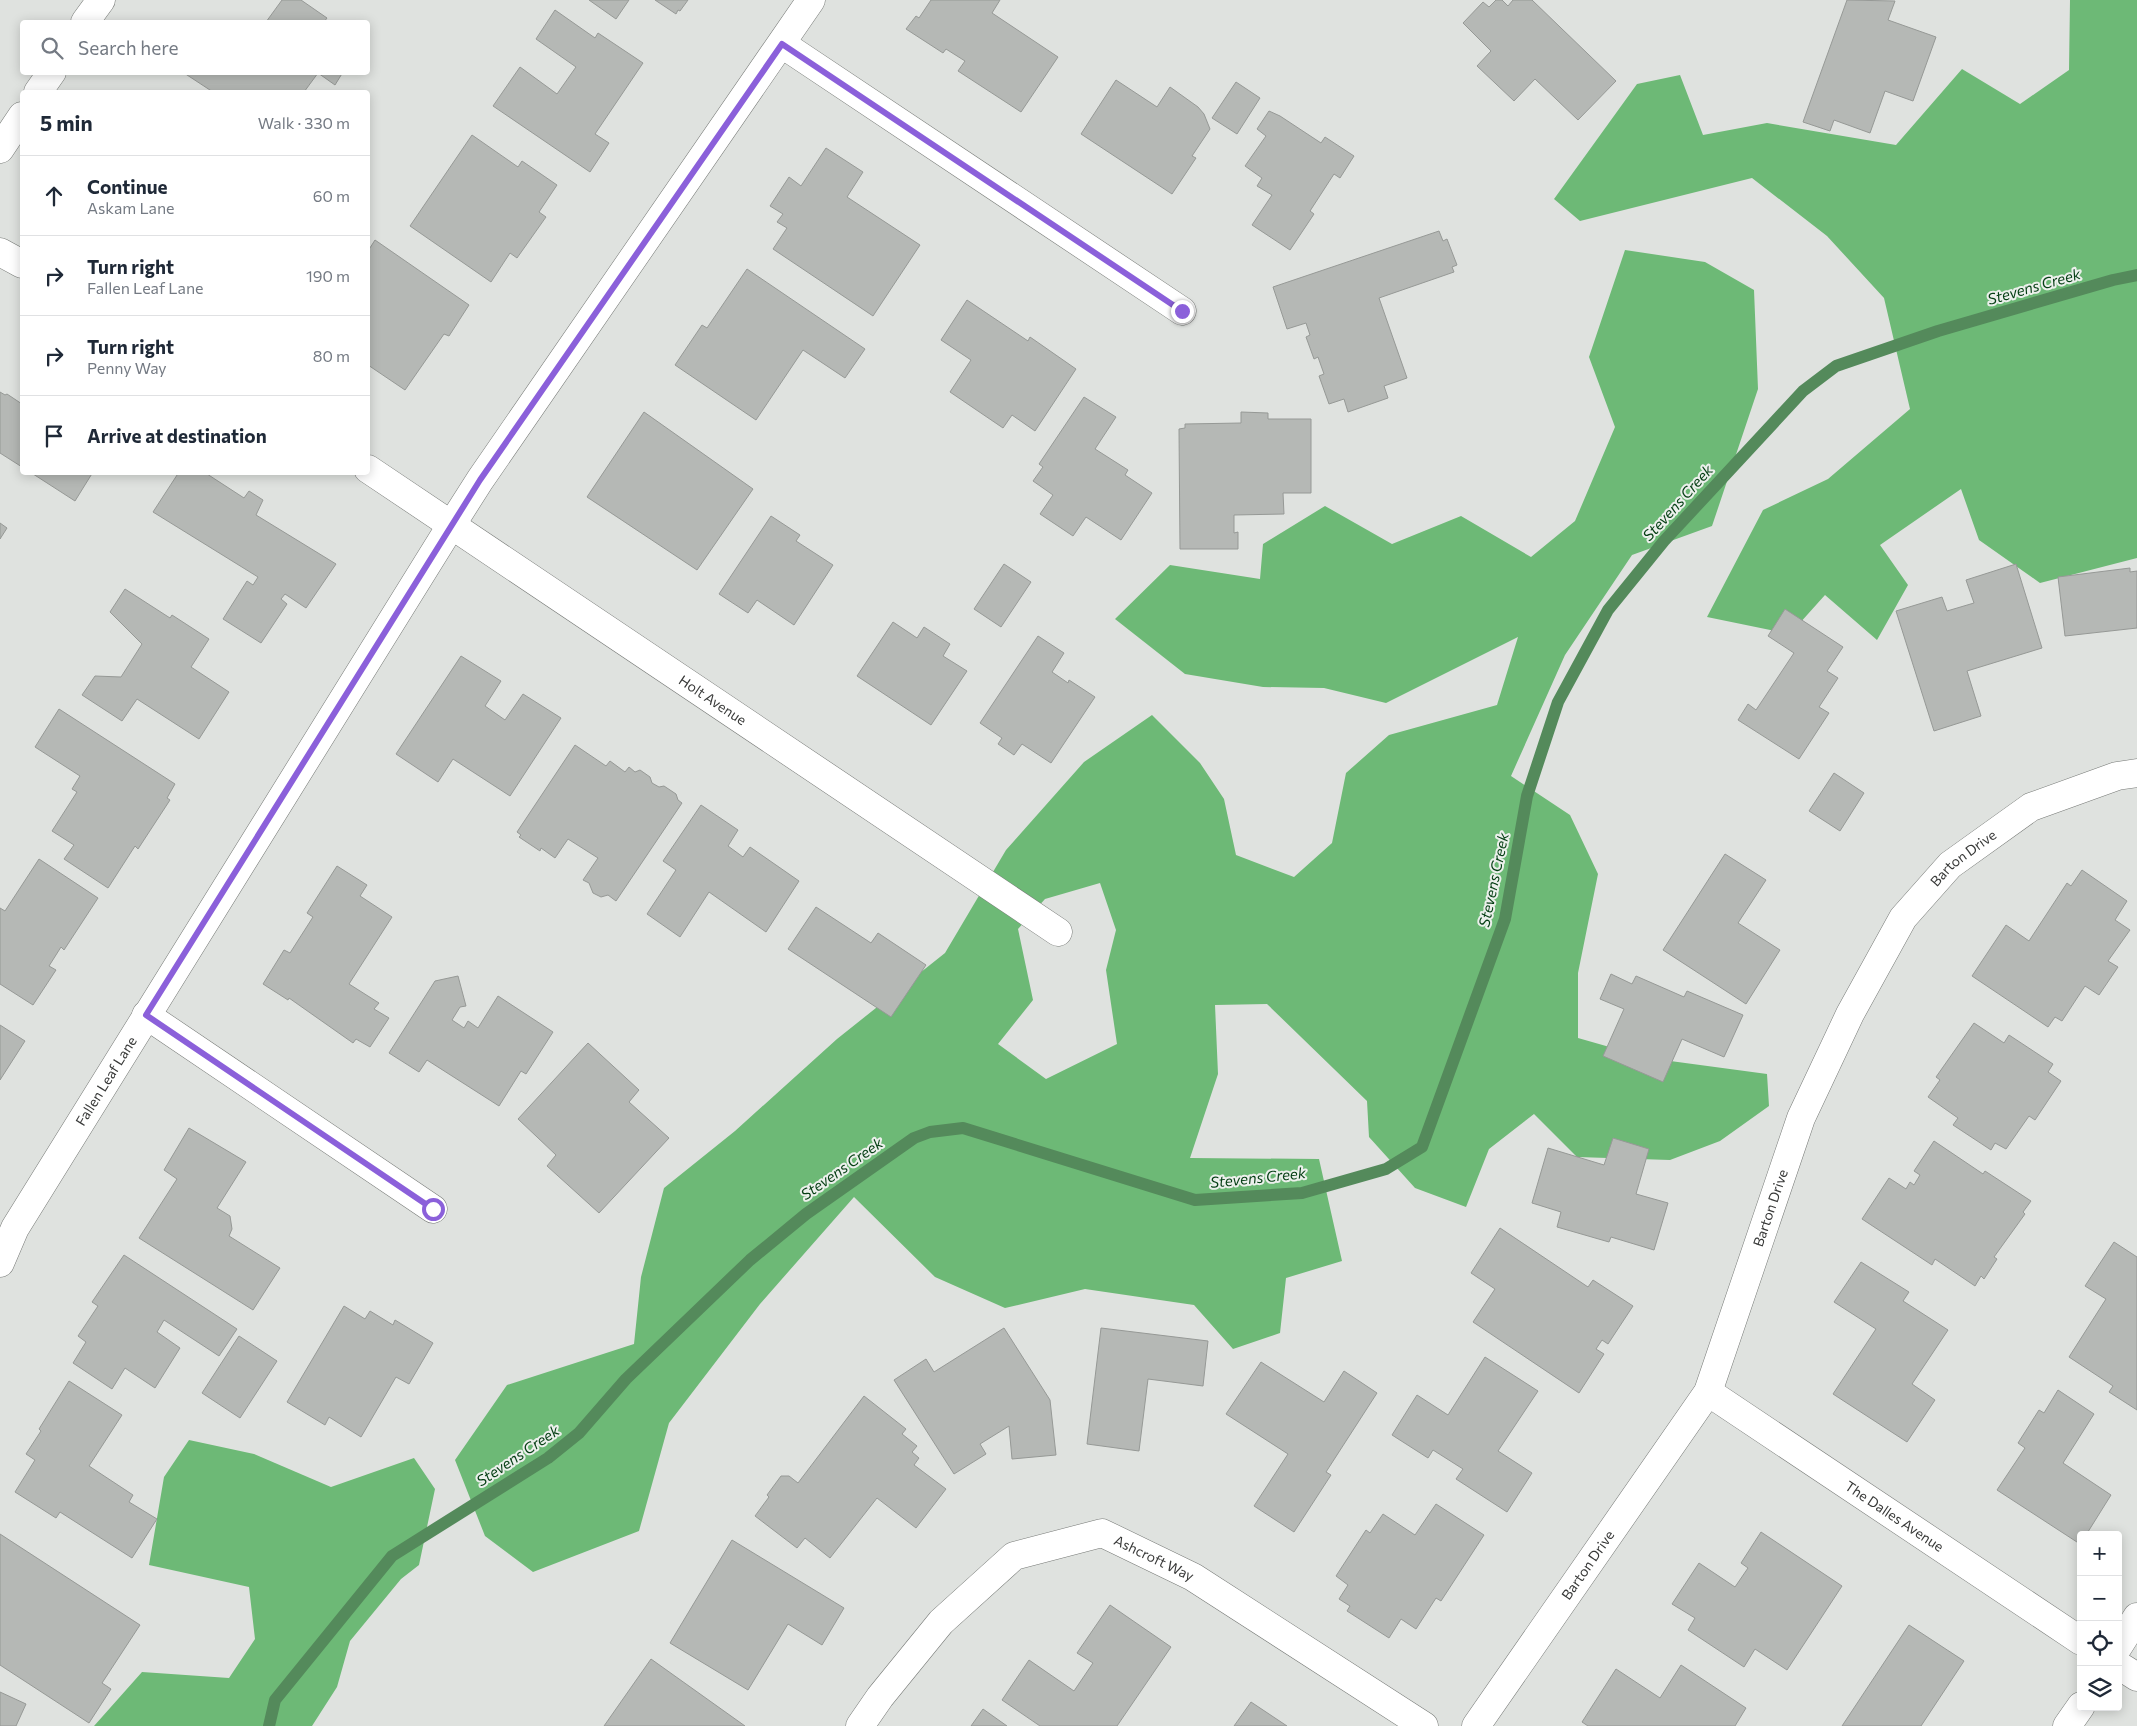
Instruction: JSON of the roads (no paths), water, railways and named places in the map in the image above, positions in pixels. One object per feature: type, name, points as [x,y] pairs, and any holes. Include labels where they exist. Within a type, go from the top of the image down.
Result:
[{"type":"street","points":[[87,20],[101,0]]},
{"type":"street","name":"Fallen Leaf Lane","points":[[0,1263],[15,1228],[452,524],[812,0]]},
{"type":"street","points":[[782,44],[1182,311]]},
{"type":"street","points":[[39,90],[50,75]]},
{"type":"street","points":[[0,149],[20,119]]},
{"type":"street","points":[[0,252],[20,263]]},
{"type":"street","name":"Holt Avenue","points":[[370,470],[1058,932]]},
{"type":"street","name":"Barton Drive","points":[[1476,1726],[1708,1392],[1801,1118],[1850,1014],[1903,918],[1950,865],[2030,807],[2117,776],[2137,773]]},
{"type":"street","points":[[146,1015],[433,1209]]},
{"type":"street","name":"The Dalles Avenue","points":[[1708,1392],[2077,1638]]},
{"type":"street","name":"Ashcroft Way","points":[[860,1726],[880,1697],[941,1622],[1014,1556],[1102,1533],[1193,1577],[1424,1726]]},
{"type":"street","points":[[2122,1641],[2137,1618]]},
{"type":"street","points":[[2120,1666],[2137,1677]]},
{"type":"street","points":[[2067,1726],[2078,1711]]},
{"type":"waterway","name":"Stevens Creek","points":[[269,1726],[275,1700],[392,1556],[548,1458],[579,1433],[626,1379],[750,1260],[806,1214],[914,1138],[930,1132],[963,1128],[1195,1200],[1302,1193],[1386,1169],[1422,1147],[1505,919],[1527,796],[1558,702],[1608,610],[1664,541],[1803,391],[1836,366],[1938,331],[2113,280],[2137,275]]}]
